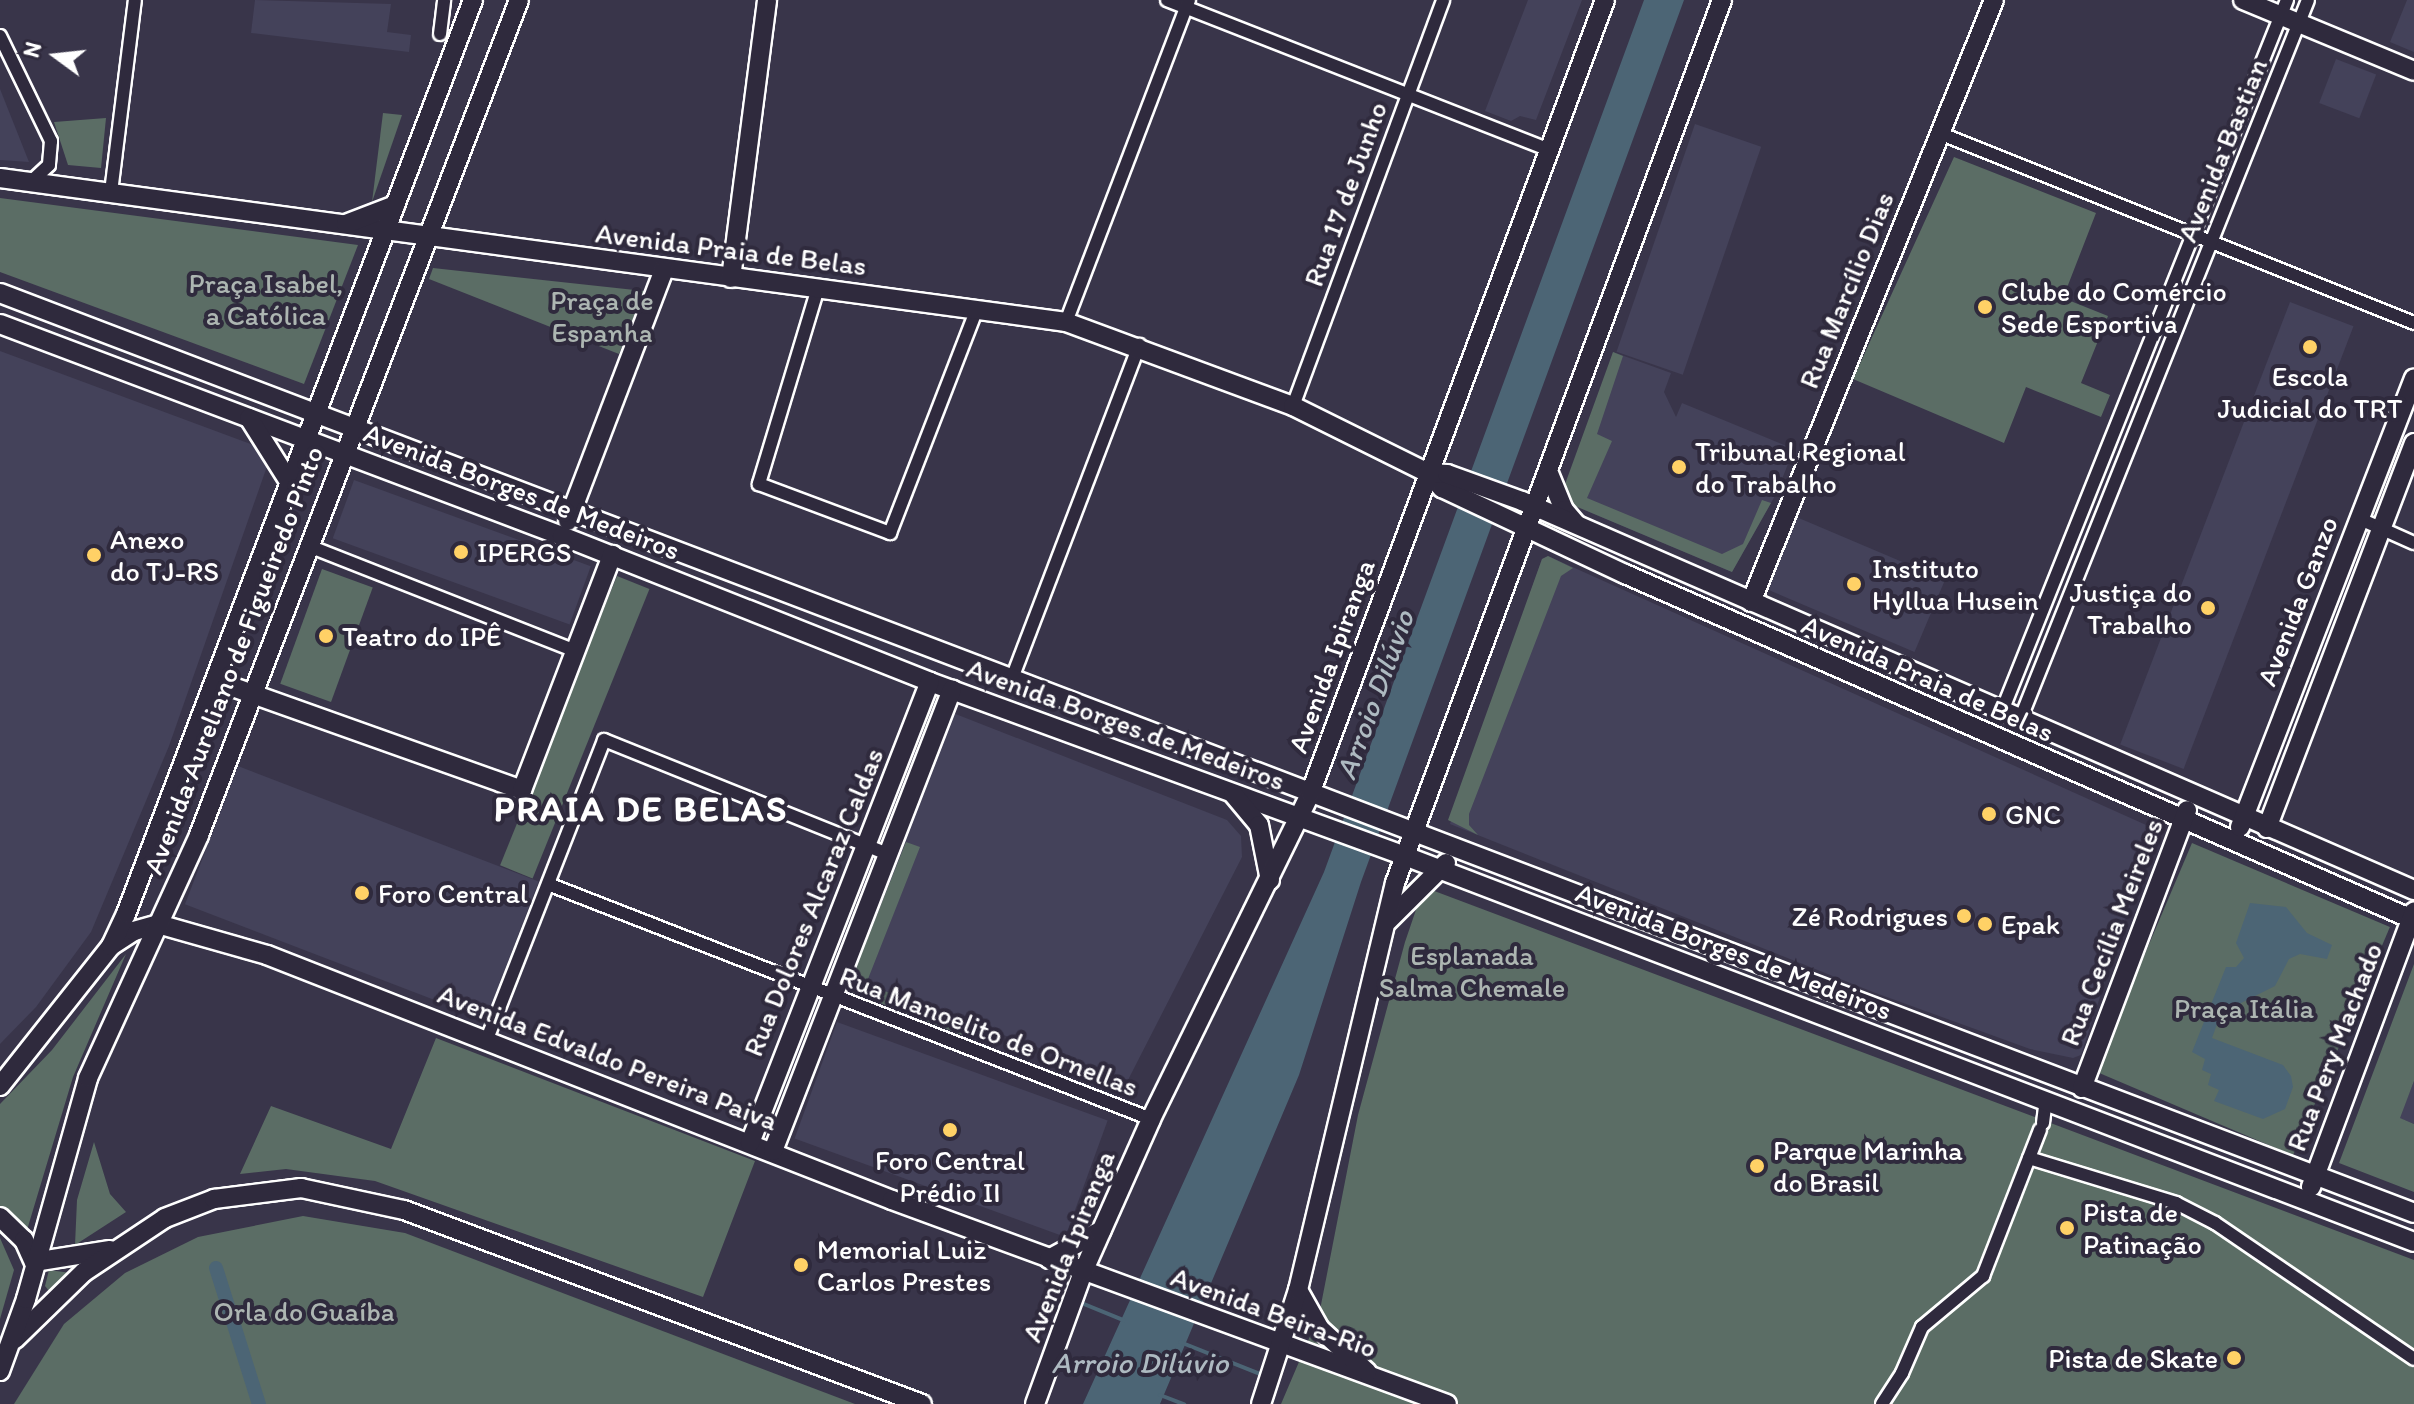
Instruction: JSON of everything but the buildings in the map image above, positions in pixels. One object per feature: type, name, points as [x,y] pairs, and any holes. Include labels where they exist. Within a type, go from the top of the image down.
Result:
[{"type":"main road","name":"Avenida Aureliano de Figueiredo Pinto","points":[[0,1086],[111,946],[163,828],[313,412],[473,0]]},
{"type":"main road","name":"Avenida Aureliano de Figueiredo Pinto","points":[[6,1346],[88,1078],[158,924],[254,695],[353,428],[519,0]]},
{"type":"main road","points":[[731,278],[767,0]]},
{"type":"main road","name":"Avenida Ipiranga","points":[[1035,1404],[1083,1272],[1151,1119],[1310,794],[1605,0]]},
{"type":"main road","points":[[1261,1404],[1298,1290],[1386,923],[1405,856],[1526,503],[1548,471],[1722,0]]},
{"type":"main road","name":"Rua Marcílio Dias","points":[[1751,602],[1994,0]]},
{"type":"main road","points":[[2243,0],[2284,8],[2299,23],[2414,71]]},
{"type":"main road","name":"Avenida Praia de Belas","points":[[0,178],[33,180],[664,270],[1066,322],[1139,345],[1293,406],[1445,481],[1519,522],[2233,844],[2413,917]]},
{"type":"main road","points":[[342,225],[395,205]]},
{"type":"main road","points":[[562,536],[664,270]]},
{"type":"main road","name":"Avenida Borges de Medeiros","points":[[0,293],[980,670],[2414,1213]]},
{"type":"main road","name":"Avenida Borges de Medeiros","points":[[0,324],[612,555],[930,682],[1384,848],[2414,1242]]},
{"type":"main road","name":"Avenida Ganzo","points":[[2233,844],[2414,379]]},
{"type":"main road","points":[[249,418],[288,480]]},
{"type":"main road","name":"Avenida Ganzo","points":[[2267,828],[2414,443]]},
{"type":"main road","points":[[1548,471],[1564,510],[1576,525]]},
{"type":"main road","name":"Avenida Praia de Belas","points":[[1445,481],[1526,503],[2243,819],[2414,890]]},
{"type":"main road","points":[[216,681],[522,790],[612,555]]},
{"type":"main road","points":[[2304,661],[2327,670]]},
{"type":"main road","points":[[952,690],[980,670]]},
{"type":"main road","name":"Rua Dolores Alcaraz Caldas","points":[[750,1143],[789,1035],[930,682]]},
{"type":"main road","name":"Rua Dolores Alcaraz Caldas","points":[[773,1151],[811,1044],[952,690]]},
{"type":"main road","points":[[1231,791],[1259,825],[1270,880]]},
{"type":"main road","name":"Rua Cecília Meireles","points":[[2082,1088],[2192,796]]},
{"type":"main road","points":[[1386,923],[1437,868],[1463,851]]},
{"type":"main road","name":"Rua Pery Machado","points":[[2306,1200],[2413,917]]},
{"type":"main road","points":[[111,946],[134,931],[158,924]]},
{"type":"main road","name":"Avenida Edvaldo Pereira Paiva","points":[[158,924],[267,955],[1083,1272]]},
{"type":"main road","points":[[789,1035],[811,1044]]},
{"type":"main road","points":[[0,1371],[6,1346],[112,1249],[165,1218],[214,1199],[301,1188],[353,1195],[922,1404]]},
{"type":"main road","points":[[0,1217],[24,1240],[34,1262],[112,1249]]},
{"type":"main road","points":[[1049,1259],[1102,1230]]},
{"type":"main road","name":"Avenida Beira-Rio","points":[[1083,1272],[1447,1404]]},
{"type":"main road","points":[[1298,1290],[1320,1329],[1375,1379]]},
{"type":"street","points":[[111,192],[135,0]]},
{"type":"street","points":[[440,34],[444,0]]},
{"type":"street","points":[[1167,0],[1188,4],[1407,96],[1549,150]]},
{"type":"street","name":"Rua 17 de Junho","points":[[1293,406],[1443,0]]},
{"type":"street","name":"Avenida Bastian","points":[[2020,720],[2308,0]]},
{"type":"street","points":[[1066,322],[1188,4]]},
{"type":"street","name":"Avenida Bastian","points":[[2002,711],[2284,8]]},
{"type":"street","points":[[0,36],[51,141],[49,165],[33,180]]},
{"type":"street","points":[[1939,133],[2414,323]]},
{"type":"street","points":[[818,288],[759,484],[890,533],[977,309]]},
{"type":"street","points":[[1011,681],[1139,345]]},
{"type":"street","points":[[2130,391],[2149,397]]},
{"type":"street","points":[[2360,519],[2414,543]]},
{"type":"street","points":[[309,546],[576,651]]},
{"type":"street","points":[[2061,565],[2079,573]]},
{"type":"street","points":[[487,1039],[604,740],[888,854]]},
{"type":"street","name":"Rua Manoelito de Ornellas","points":[[548,884],[1151,1119]]},
{"type":"street","points":[[1882,1404],[1902,1373],[1922,1327],[1983,1276],[2042,1127],[2046,1100]]},
{"type":"street","points":[[2029,1158],[2176,1203],[2215,1223],[2414,1359]]},
{"type":"shaded area","points":[[255,0],[391,4],[387,32],[411,35],[409,52],[251,33]]},
{"type":"shaded area","points":[[1528,0],[1582,0],[1536,120],[1520,116],[1511,121],[1485,111]]},
{"type":"shaded area","points":[[2407,0],[2414,0],[2414,52],[2390,42]]},
{"type":"shaded area","points":[[2336,59],[2376,74],[2359,118],[2319,103]]},
{"type":"shaded area","points":[[0,89],[29,162],[0,160]]},
{"type":"shaded area","points":[[1695,124],[1761,147],[1683,375],[1617,352]]},
{"type":"shaded area","name":"Justiça do Trabalho","points":[[2290,302],[2353,326],[2184,769],[2120,745]]},
{"type":"shaded area","points":[[0,351],[272,452],[169,746],[91,932],[36,1007],[0,1044]]},
{"type":"shaded area","name":"Tribunal Regional do Trabalho","points":[[1613,352],[1671,373],[1664,392],[1676,417],[1682,403],[1794,449],[1776,494],[1732,572],[1568,503]]},
{"type":"shaded area","name":"IPERGS","points":[[354,480],[591,566],[570,624],[333,538]]},
{"type":"shaded area","points":[[1794,516],[1945,580],[1914,652],[1764,588]]},
{"type":"shaded area","points":[[1548,556],[2155,829],[2081,1055],[2073,1058],[2030,1049],[1873,992],[1450,824],[1542,559]]},
{"type":"shaded area","points":[[953,713],[1227,820],[1241,836],[1242,857],[1128,1080],[967,1022],[962,1035],[847,990]]},
{"type":"shaded area","name":"Foro Central","points":[[238,766],[539,881],[486,1020],[185,904]]},
{"type":"shaded area","name":"Foro Central Prédio II","points":[[837,1022],[1108,1121],[1065,1237],[795,1139]]},
{"type":"shaded area","points":[[2414,1081],[2414,1124],[2399,1118]]},
{"type":"green space","points":[[383,113],[402,115],[372,202]]},
{"type":"green space","points":[[106,118],[101,168],[68,165],[54,122]]},
{"type":"green space","name":"Clube do Comércio Sede Esportiva","points":[[1954,157],[2096,213],[2063,298],[2108,316],[2081,383],[2110,395],[2101,417],[2026,387],[2004,443],[1853,379]]},
{"type":"green space","name":"Praça Isabel, a Católica","points":[[0,198],[358,245],[304,384],[0,272]]},
{"type":"green space","name":"Praça de Espanha","points":[[433,268],[644,291],[619,354],[429,279]]},
{"type":"green space","points":[[1613,352],[1623,356],[1597,434],[1612,441],[1587,498],[1722,554],[1743,544],[1762,500],[1771,503],[1732,572],[1568,503],[1564,487]]},
{"type":"green space","points":[[1548,556],[1573,568],[1561,576],[1469,814],[1469,825],[1478,835],[1448,820],[1542,559]]},
{"type":"green space","name":"Teatro do IPÊ","points":[[322,569],[373,587],[331,702],[280,684]]},
{"type":"green space","points":[[617,576],[649,589],[533,878],[500,865]]},
{"type":"green space","points":[[906,842],[920,847],[866,984],[967,1022],[962,1035],[847,990]]},
{"type":"green space","name":"Praça Itália","points":[[2192,843],[2390,927],[2293,1155],[2095,1071]]},
{"type":"green space","name":"Parque Marinha do Brasil","points":[[1429,889],[2414,1260],[2414,1404],[1281,1404],[1319,1315],[1358,1115],[1405,942],[1420,898]]},
{"type":"green space","points":[[126,954],[73,1077],[27,1230],[0,1206],[0,1104],[52,1050]]},
{"type":"green space","points":[[2414,964],[2414,1081],[2400,1118],[2414,1124],[2414,1192],[2339,1163]]},
{"type":"green space","points":[[436,1038],[755,1161],[703,1297],[375,1181],[286,1169],[240,1174],[271,1106],[391,1149]]},
{"type":"green space","points":[[94,1142],[110,1194],[126,1212],[75,1245],[77,1200]]},
{"type":"green space","name":"Orla do Guaíba","points":[[303,1216],[405,1233],[855,1404],[14,1404],[64,1324],[125,1273],[198,1237]]},
{"type":"green space","points":[[0,1238],[14,1270],[0,1319]]},
{"type":"green space","points":[[49,1270],[71,1273],[49,1291],[45,1286]]},
{"type":"water","name":"Arroio Dilúvio","points":[[1644,0],[1684,0],[1361,882],[1299,1075],[1160,1404],[1083,1404],[1324,872]]},
{"type":"water","points":[[2250,903],[2286,907],[2307,933],[2332,945],[2327,959],[2300,954],[2289,959],[2275,986],[2221,1013],[2212,1038],[2283,1065],[2291,1076],[2293,1087],[2285,1109],[2263,1119],[2214,1101],[2219,1090],[2208,1085],[2211,1074],[2202,1070],[2205,1059],[2192,1052],[2226,967],[2236,967],[2244,958],[2236,943]]},
{"type":"waterway","points":[[216,1268],[259,1404]]},
{"type":"waterway","points":[[1079,1302],[1123,1320]]},
{"type":"waterway","points":[[1180,1342],[1265,1376]]},
{"type":"waterway","points":[[1060,1355],[1100,1371]]},
{"type":"waterway","points":[[1160,1395],[1184,1404]]},
{"type":"place","name":"Clube do Comércio Sede Esportiva","points":[[1985,307]]},
{"type":"place","name":"Escola Judicial do TRT","points":[[2310,347]]},
{"type":"place","name":"Tribunal Regional do Trabalho","points":[[1679,467]]},
{"type":"place","name":"IPERGS","points":[[461,552]]},
{"type":"place","name":"Anexo do TJ-RS","points":[[94,555]]},
{"type":"place","name":"Instituto Hyllua Husein","points":[[1854,584]]},
{"type":"place","name":"Justiça do Trabalho","points":[[2208,608]]},
{"type":"place","name":"Teatro do IPÊ","points":[[326,636]]},
{"type":"place","name":"GNC","points":[[1989,814]]},
{"type":"place","name":"Foro Central","points":[[362,893]]},
{"type":"place","name":"Zé Rodrigues","points":[[1964,916]]},
{"type":"place","name":"Epak","points":[[1985,924]]},
{"type":"place","name":"Foro Central Prédio II","points":[[950,1130]]},
{"type":"place","name":"Parque Marinha do Brasil","points":[[1757,1166]]},
{"type":"place","name":"Pista de Patinação","points":[[2067,1228]]},
{"type":"place","name":"Memorial Luiz Carlos Prestes","points":[[801,1265]]},
{"type":"place","name":"Pista de Skate","points":[[2234,1358]]},
{"type":"district","name":"PRAIA DE BELAS","points":[[641,809]]},
{"type":"park label","name":"Esplanada Salma Chemale","points":[[1472,971]]}]
